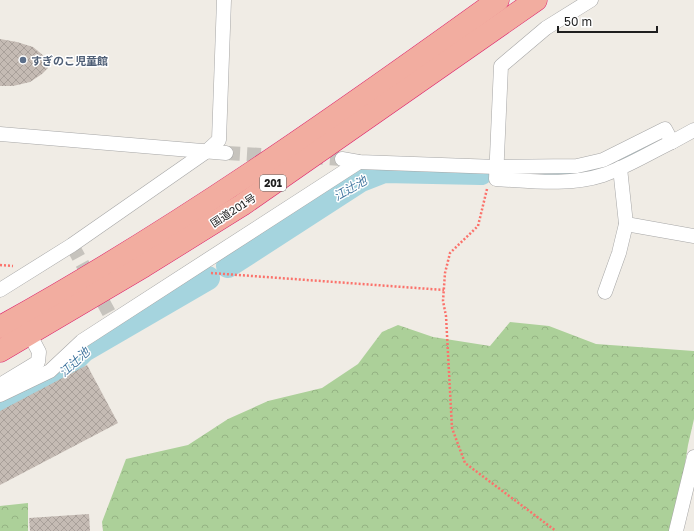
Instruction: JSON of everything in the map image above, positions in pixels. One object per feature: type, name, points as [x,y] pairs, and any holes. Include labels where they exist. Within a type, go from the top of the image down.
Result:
[{"type":"highway","name":"国道201号","points":[[0,327],[135,250],[232,187],[498,0]]},
{"type":"highway","name":"国道201号","points":[[0,351],[30,335],[242,205],[536,0]]},
{"type":"street","points":[[0,290],[72,245],[207,151],[220,140],[224,0]]},
{"type":"street","points":[[496,173],[501,66],[546,28],[591,0]]},
{"type":"street","points":[[496,173],[577,166],[603,160],[665,129],[672,142]]},
{"type":"street","points":[[342,159],[359,162],[496,173],[553,182],[577,181],[602,175],[620,168],[694,130]]},
{"type":"street","points":[[0,134],[226,153]]},
{"type":"street","points":[[0,395],[50,371],[82,341],[188,271],[359,162]]},
{"type":"street","points":[[605,292],[619,253],[626,224],[620,168]]},
{"type":"street","points":[[626,224],[694,236]]},
{"type":"street","points":[[0,385],[38,362],[39,352],[30,335]]},
{"type":"street","points":[[676,531],[694,457]]},
{"type":"path","points":[[496,173],[489,183],[478,226],[450,253],[445,273],[444,290],[452,428],[465,463],[556,531]]},
{"type":"path","points":[[188,271],[444,290]]},
{"type":"green space","points":[[510,322],[549,326],[596,344],[694,351],[694,419],[688,445],[674,531],[103,531],[102,522],[126,459],[188,445],[228,419],[268,401],[322,388],[358,364],[382,332],[398,325],[433,337],[490,346]]},
{"type":"green space","points":[[28,503],[28,531],[0,531],[0,506]]},
{"type":"building","name":"すぎのこ児童館","points":[[0,39],[33,47],[44,56],[48,68],[30,82],[13,86],[0,86]]},
{"type":"building","points":[[87,365],[118,423],[0,485],[0,411]]},
{"type":"building","points":[[89,514],[90,531],[30,531],[29,518]]},
{"type":"waterway","name":"江辻池","points":[[519,173],[579,174],[604,167],[646,146]]},
{"type":"waterway","name":"江辻池","points":[[228,266],[361,180],[384,171],[481,173]]},
{"type":"waterway","name":"江辻池","points":[[0,407],[55,379],[84,350],[208,278]]},
{"type":"tunnel","points":[[226,153],[278,156]]},
{"type":"tunnel","points":[[309,157],[342,159]]},
{"type":"tunnel","points":[[72,245],[114,322]]},
{"type":"place","name":"すぎのこ児童館","points":[[23,60]]}]
